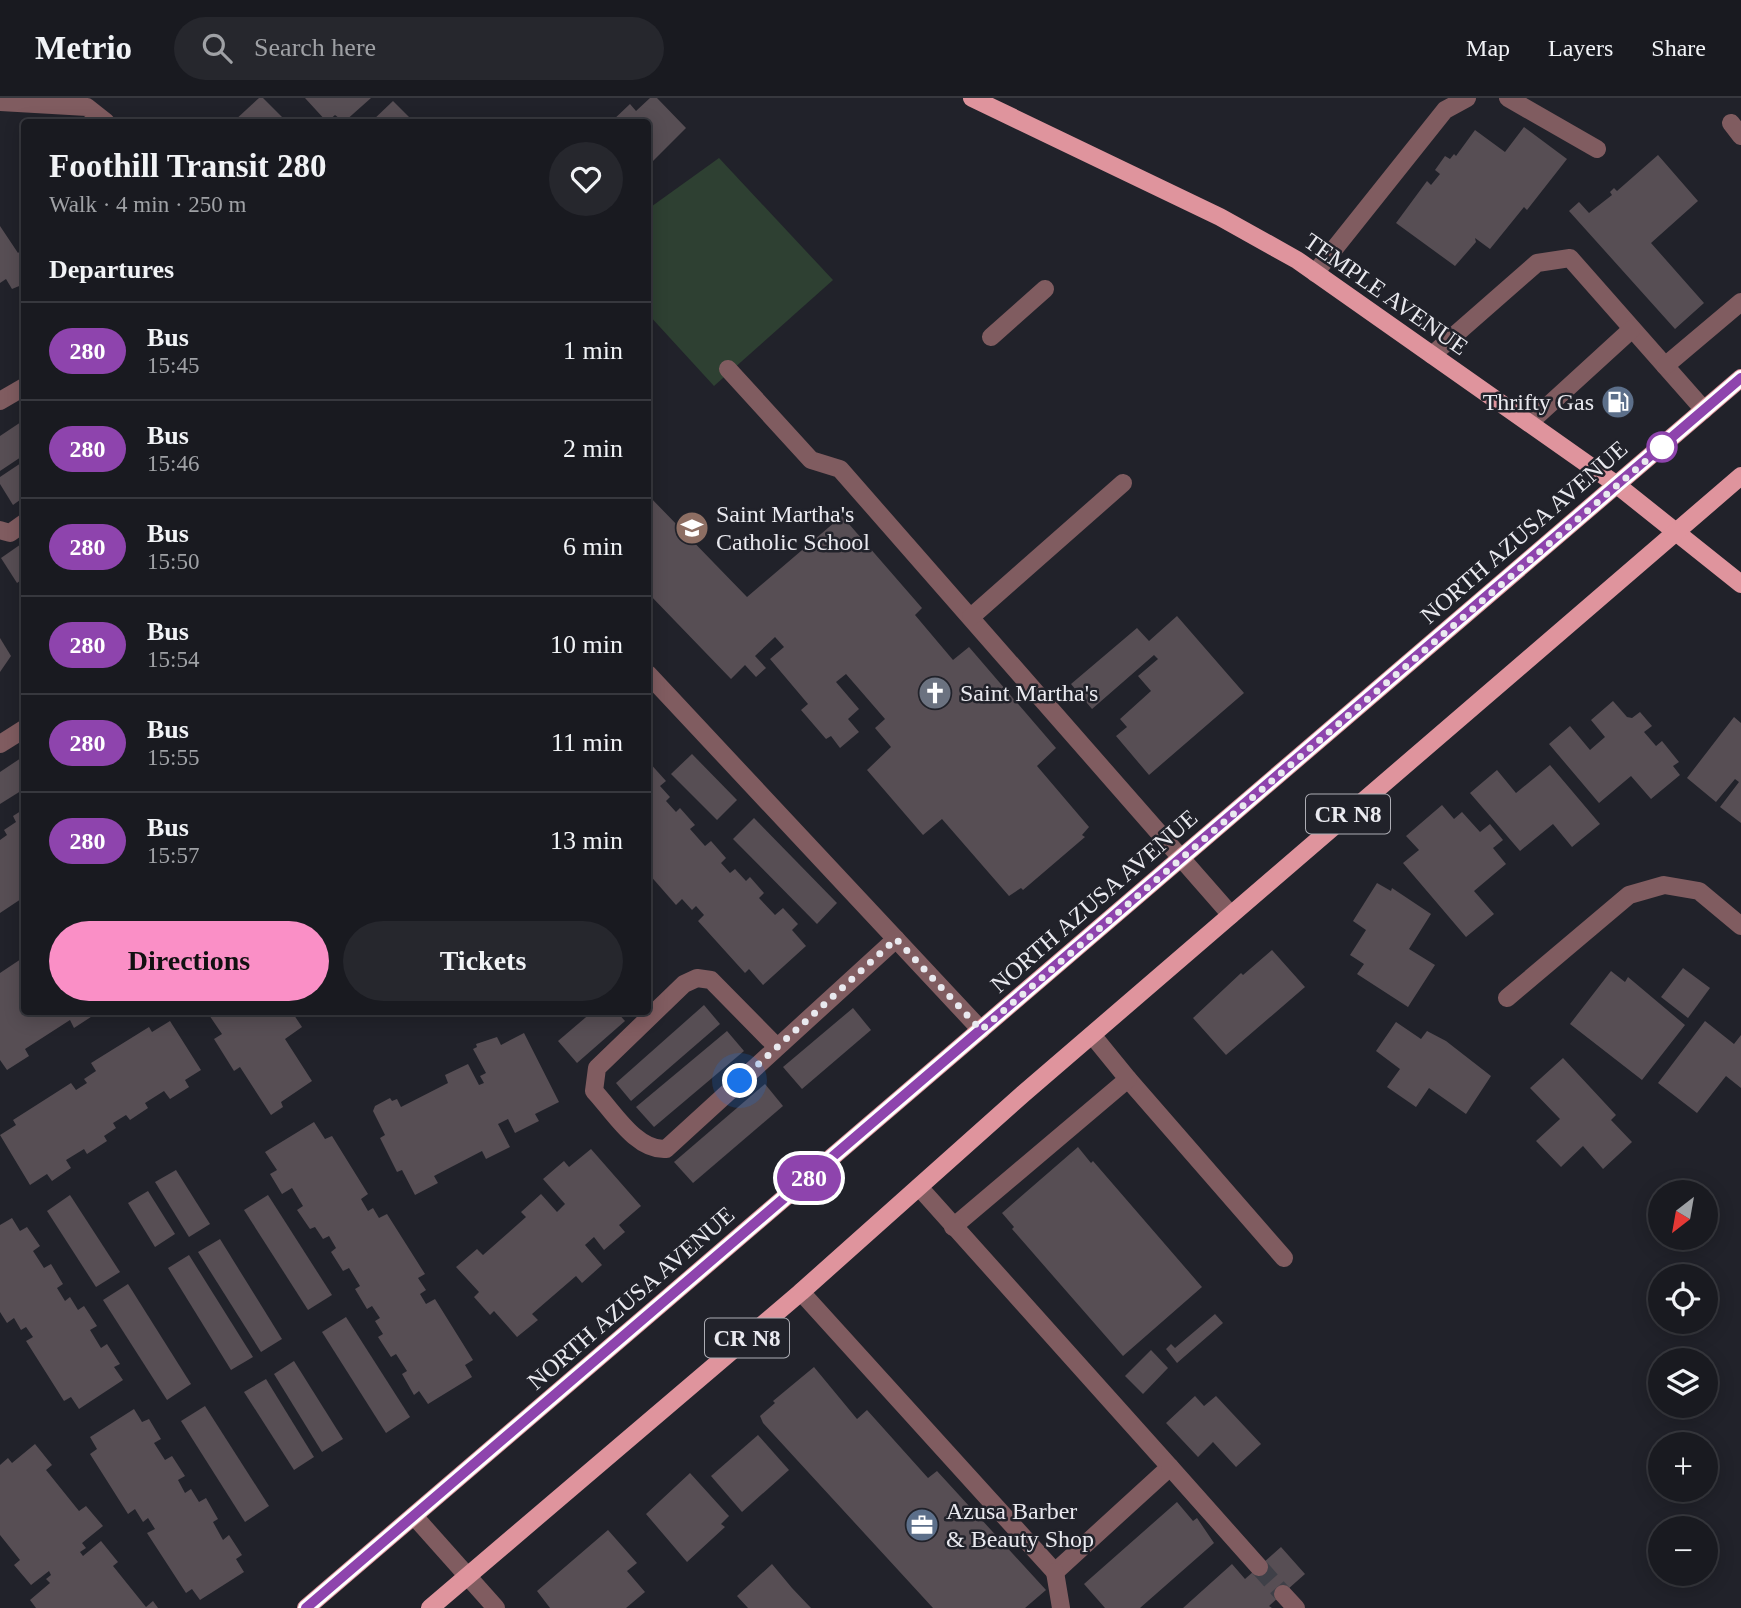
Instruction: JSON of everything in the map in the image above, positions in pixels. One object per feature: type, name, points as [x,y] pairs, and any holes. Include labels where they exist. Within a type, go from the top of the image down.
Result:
[{"type":"main road","name":"TEMPLE AVENUE","points":[[972,98],[1220,217],[1315,273],[1617,485],[1741,584]]},
{"type":"main road","name":"NORTH AZUSA AVENUE","points":[[414,1516],[1741,378]]},
{"type":"main road","name":"CR N8","points":[[430,1608],[801,1292],[1231,915],[1741,476]]},
{"type":"main road","name":"CR N8","points":[[306,1608],[414,1516]]},
{"type":"street","points":[[1315,273],[1445,110],[1467,98]]},
{"type":"street","points":[[1508,98],[1597,149]]},
{"type":"street","points":[[0,102],[87,107],[102,119]]},
{"type":"street","points":[[1432,355],[1537,263],[1570,258],[1704,410]]},
{"type":"street","points":[[991,337],[1045,289]]},
{"type":"street","points":[[1665,366],[1741,302]]},
{"type":"street","points":[[1529,423],[1632,328]]},
{"type":"street","points":[[728,369],[811,460],[841,468],[1231,915]]},
{"type":"street","points":[[0,401],[21,389]]},
{"type":"street","points":[[971,617],[1123,483]]},
{"type":"street","points":[[0,530],[10,533],[21,525]]},
{"type":"street","points":[[651,677],[981,1030]]},
{"type":"street","points":[[0,744],[21,731]]},
{"type":"street","points":[[1507,998],[1629,895],[1664,885],[1699,891],[1741,926]]},
{"type":"street","points":[[777,1047],[710,980],[697,978],[684,984],[597,1068],[594,1091],[643,1144],[655,1150],[666,1149],[896,939]]},
{"type":"street","points":[[1093,1036],[1284,1258]]},
{"type":"street","points":[[953,1227],[1128,1079]]},
{"type":"street","points":[[919,1187],[1259,1567]]},
{"type":"street","points":[[801,1292],[1055,1572],[1061,1608]]},
{"type":"street","points":[[1055,1572],[1170,1467]]},
{"type":"street","points":[[414,1516],[496,1608]]},
{"type":"street","points":[[1283,1594],[1296,1608]]},
{"type":"green space","points":[[719,158],[833,280],[714,386],[651,317],[651,207]]},
{"type":"building","points":[[259,98],[263,98],[284,119],[236,119]]},
{"type":"building","points":[[305,98],[371,98],[347,119],[340,119],[335,115],[330,119],[324,119]]},
{"type":"building","points":[[650,98],[657,98],[686,128],[651,163],[651,119],[614,119],[630,104],[636,111]]},
{"type":"building","points":[[393,101],[411,119],[374,119]]},
{"type":"building","points":[[1524,127],[1567,159],[1527,210],[1524,207],[1490,249],[1475,238],[1476,242],[1455,266],[1396,223],[1427,181],[1431,185],[1440,174],[1435,170],[1445,156],[1450,159],[1454,154],[1456,156],[1475,130],[1505,152]]},
{"type":"building","points":[[1658,155],[1698,201],[1651,243],[1704,303],[1675,329],[1569,211],[1579,202],[1589,213],[1612,195],[1610,192],[1614,188],[1617,191]]},
{"type":"building","points":[[0,226],[18,253],[21,250],[21,285],[12,289],[6,279],[0,283]]},
{"type":"building","points":[[21,422],[21,457],[0,471],[0,436]]},
{"type":"building","points":[[21,463],[21,499],[13,505],[0,484],[0,477]]},
{"type":"building","name":"Saint Martha's","points":[[651,498],[747,597],[842,516],[922,608],[915,615],[953,660],[969,647],[1056,748],[1037,766],[1089,827],[1082,835],[1085,837],[1023,890],[1021,888],[1009,896],[942,819],[923,835],[867,770],[891,747],[875,728],[885,719],[846,674],[836,682],[859,709],[848,719],[859,732],[840,748],[831,736],[826,739],[801,710],[808,704],[770,659],[784,647],[775,637],[755,656],[766,668],[756,677],[745,665],[731,679],[651,596]]},
{"type":"building","points":[[21,544],[21,580],[17,583],[1,558]]},
{"type":"building","points":[[1177,616],[1244,693],[1149,775],[1116,736],[1127,727],[1120,719],[1151,691],[1138,676],[1158,659],[1154,655],[1092,709],[1071,684],[1137,628],[1149,641]]},
{"type":"building","points":[[0,638],[11,656],[0,672]]},
{"type":"building","points":[[1613,701],[1627,717],[1632,718],[1640,712],[1652,726],[1644,732],[1656,746],[1662,741],[1679,762],[1673,766],[1680,775],[1651,799],[1631,776],[1599,803],[1549,744],[1570,726],[1590,750],[1605,737],[1591,720]]},
{"type":"building","points":[[1734,717],[1741,723],[1741,823],[1720,807],[1739,782],[1735,779],[1716,802],[1687,778]]},
{"type":"building","points":[[692,754],[737,800],[717,820],[671,774]]},
{"type":"building","points":[[21,758],[21,791],[0,804],[0,772]]},
{"type":"building","points":[[651,764],[666,781],[660,786],[670,797],[666,801],[676,812],[680,808],[695,825],[690,829],[705,846],[711,841],[726,858],[721,863],[730,873],[735,869],[746,881],[750,877],[764,893],[759,898],[775,915],[783,908],[798,924],[792,930],[806,946],[763,985],[749,969],[745,973],[698,921],[704,915],[696,906],[692,910],[682,899],[676,905],[651,876]]},
{"type":"building","points":[[1550,765],[1600,824],[1572,847],[1553,824],[1520,851],[1470,793],[1497,770],[1516,793]]},
{"type":"building","points":[[1442,805],[1454,819],[1462,812],[1480,832],[1490,824],[1503,840],[1493,848],[1506,864],[1474,891],[1494,914],[1466,937],[1403,863],[1419,850],[1406,836]]},
{"type":"building","points":[[21,811],[21,899],[0,913],[0,840],[7,835],[4,830],[16,822],[13,816]]},
{"type":"building","points":[[754,818],[837,903],[817,924],[733,839]]},
{"type":"building","points":[[1377,883],[1391,891],[1392,888],[1431,914],[1409,949],[1435,965],[1408,1007],[1357,974],[1364,964],[1350,955],[1366,930],[1353,921]]},
{"type":"building","points":[[1272,950],[1305,987],[1226,1055],[1193,1018],[1241,973],[1243,975]]},
{"type":"building","points":[[21,959],[21,1015],[94,1015],[74,1028],[70,1020],[25,1049],[29,1056],[7,1070],[0,1060],[0,973]]},
{"type":"building","points":[[1683,968],[1710,988],[1688,1018],[1661,997]]},
{"type":"building","points":[[1611,971],[1625,982],[1628,977],[1685,1025],[1642,1080],[1570,1024]]},
{"type":"building","points":[[704,1005],[720,1024],[631,1101],[616,1083]]},
{"type":"building","points":[[853,1008],[871,1030],[802,1089],[783,1067]]},
{"type":"building","points":[[209,1015],[294,1015],[302,1027],[285,1039],[312,1081],[281,1102],[283,1107],[271,1115],[240,1067],[234,1071],[214,1039],[222,1034]]},
{"type":"building","points":[[588,1015],[620,1015],[625,1021],[577,1063],[558,1041]]},
{"type":"building","points":[[170,1021],[201,1070],[185,1080],[189,1087],[170,1099],[164,1091],[145,1103],[148,1108],[130,1120],[126,1115],[113,1123],[116,1128],[104,1136],[107,1141],[87,1154],[84,1149],[66,1160],[71,1168],[52,1181],[47,1174],[30,1185],[0,1135],[16,1125],[13,1120],[71,1083],[76,1090],[87,1083],[84,1079],[96,1071],[91,1063],[149,1027],[152,1032]]},
{"type":"building","points":[[1705,1021],[1734,1044],[1741,1035],[1741,1088],[1726,1076],[1697,1113],[1658,1083]]},
{"type":"building","points":[[1396,1022],[1421,1039],[1427,1031],[1446,1041],[1491,1076],[1466,1114],[1429,1088],[1416,1107],[1387,1087],[1400,1069],[1376,1051]]},
{"type":"building","points":[[727,1031],[744,1051],[654,1127],[636,1107]]},
{"type":"building","points":[[524,1033],[559,1102],[535,1114],[539,1121],[515,1133],[508,1119],[498,1124],[510,1147],[486,1159],[482,1151],[434,1176],[438,1183],[415,1195],[402,1170],[397,1172],[380,1138],[385,1135],[373,1111],[375,1106],[390,1098],[392,1101],[397,1099],[401,1107],[448,1083],[445,1075],[468,1064],[479,1085],[484,1083],[480,1076],[486,1073],[473,1049],[477,1047],[476,1044],[497,1037],[501,1045]]},
{"type":"building","points":[[1563,1058],[1616,1115],[1611,1120],[1632,1142],[1603,1169],[1583,1146],[1561,1167],[1536,1141],[1560,1119],[1530,1088]]},
{"type":"building","points":[[765,1084],[783,1106],[693,1183],[674,1162]]},
{"type":"building","points":[[314,1122],[325,1139],[332,1136],[368,1194],[361,1199],[368,1211],[373,1208],[379,1218],[387,1214],[425,1274],[418,1278],[426,1290],[420,1294],[426,1304],[435,1299],[473,1360],[465,1365],[472,1377],[428,1404],[419,1391],[414,1395],[402,1374],[407,1371],[396,1354],[391,1357],[378,1337],[383,1334],[375,1321],[380,1318],[372,1306],[367,1309],[355,1289],[360,1286],[349,1268],[343,1271],[331,1252],[336,1248],[329,1236],[323,1239],[315,1227],[310,1229],[297,1210],[303,1206],[292,1188],[282,1194],[270,1174],[277,1170],[265,1152]]},
{"type":"building","points":[[1078,1147],[1202,1287],[1123,1356],[1012,1229],[1014,1227],[1002,1213]]},
{"type":"building","points":[[591,1149],[641,1206],[619,1225],[625,1232],[604,1250],[594,1237],[585,1245],[602,1265],[582,1283],[576,1276],[532,1314],[538,1320],[517,1337],[494,1311],[490,1315],[474,1297],[479,1292],[456,1267],[477,1249],[483,1255],[526,1217],[521,1212],[541,1194],[557,1212],[565,1204],[543,1179],[564,1161],[569,1167]]},
{"type":"building","points":[[176,1170],[210,1224],[189,1237],[155,1182]]},
{"type":"building","points":[[148,1191],[175,1234],[155,1247],[128,1203]]},
{"type":"building","points":[[70,1195],[120,1272],[96,1287],[47,1211]]},
{"type":"building","points":[[268,1195],[332,1295],[308,1310],[244,1210]]},
{"type":"building","points":[[12,1218],[20,1231],[27,1227],[40,1246],[33,1251],[44,1268],[51,1264],[63,1284],[57,1288],[65,1301],[70,1297],[78,1310],[84,1306],[97,1326],[90,1330],[101,1348],[107,1344],[120,1364],[114,1367],[123,1380],[79,1409],[71,1397],[64,1401],[26,1341],[33,1337],[26,1327],[21,1330],[14,1318],[7,1323],[0,1312],[0,1225]]},
{"type":"building","points":[[220,1239],[282,1339],[261,1352],[198,1252]]},
{"type":"building","points":[[189,1255],[253,1357],[231,1370],[168,1268]]},
{"type":"building","points":[[128,1284],[191,1384],[167,1400],[103,1300]]},
{"type":"building","points":[[1215,1314],[1223,1323],[1177,1363],[1166,1349],[1171,1344],[1175,1348]]},
{"type":"building","points":[[346,1317],[410,1417],[386,1433],[322,1332]]},
{"type":"building","points":[[1151,1350],[1168,1368],[1143,1394],[1125,1376]]},
{"type":"building","points":[[294,1361],[343,1439],[322,1452],[274,1374]]},
{"type":"building","name":"Azusa Barber & Beauty Shop","points":[[814,1367],[857,1419],[867,1410],[928,1478],[937,1471],[1046,1590],[1025,1608],[933,1608],[763,1423],[760,1416],[775,1403],[773,1401]]},
{"type":"building","points":[[266,1379],[314,1457],[294,1470],[244,1392]]},
{"type":"building","points":[[1195,1396],[1204,1406],[1216,1396],[1261,1444],[1236,1467],[1213,1442],[1198,1457],[1166,1423]]},
{"type":"building","points":[[205,1406],[269,1506],[245,1522],[181,1421]]},
{"type":"building","points":[[134,1409],[142,1422],[149,1419],[161,1439],[154,1443],[165,1460],[172,1456],[185,1476],[178,1480],[185,1493],[191,1489],[199,1502],[206,1498],[218,1519],[213,1522],[223,1540],[229,1535],[242,1555],[236,1559],[244,1572],[200,1600],[192,1589],[186,1593],[147,1533],[155,1529],[148,1518],[143,1522],[135,1509],[128,1514],[90,1454],[97,1449],[90,1437]]},
{"type":"building","points":[[758,1435],[789,1470],[742,1512],[711,1476]]},
{"type":"building","points":[[35,1444],[52,1465],[46,1470],[79,1511],[86,1506],[103,1526],[82,1543],[86,1548],[80,1552],[83,1556],[101,1541],[118,1562],[113,1566],[146,1607],[153,1601],[158,1608],[36,1608],[30,1600],[50,1583],[46,1579],[51,1575],[49,1571],[31,1585],[14,1565],[20,1560],[0,1535],[0,1465],[8,1458],[12,1463]]},
{"type":"building","points":[[690,1473],[729,1516],[721,1524],[725,1527],[687,1562],[646,1514]]},
{"type":"building","points":[[1177,1502],[1193,1521],[1197,1518],[1214,1543],[1140,1608],[1105,1608],[1084,1584]]},
{"type":"building","points":[[608,1530],[637,1563],[627,1571],[645,1592],[626,1608],[550,1608],[537,1591]]},
{"type":"building","points":[[1281,1547],[1305,1574],[1269,1606],[1272,1608],[1183,1608],[1232,1564],[1245,1579]]},
{"type":"building","points":[[772,1564],[811,1608],[748,1608],[737,1596]]},
{"type":"tunnel","points":[[1259,1567],[1283,1594]]},
{"type":"bus line","name":"280","points":[[306,1608],[1741,378]]},
{"type":"place","name":"Thrifty Gas","points":[[1618,402]]},
{"type":"place","name":"Saint Martha's Catholic School","points":[[692,528]]},
{"type":"place","name":"Saint Martha's","points":[[935,693]]},
{"type":"place","name":"Azusa Barber & Beauty Shop","points":[[922,1525]]},
{"type":"route","points":[[740,1081],[896,939],[981,1030],[1662,447]]}]
